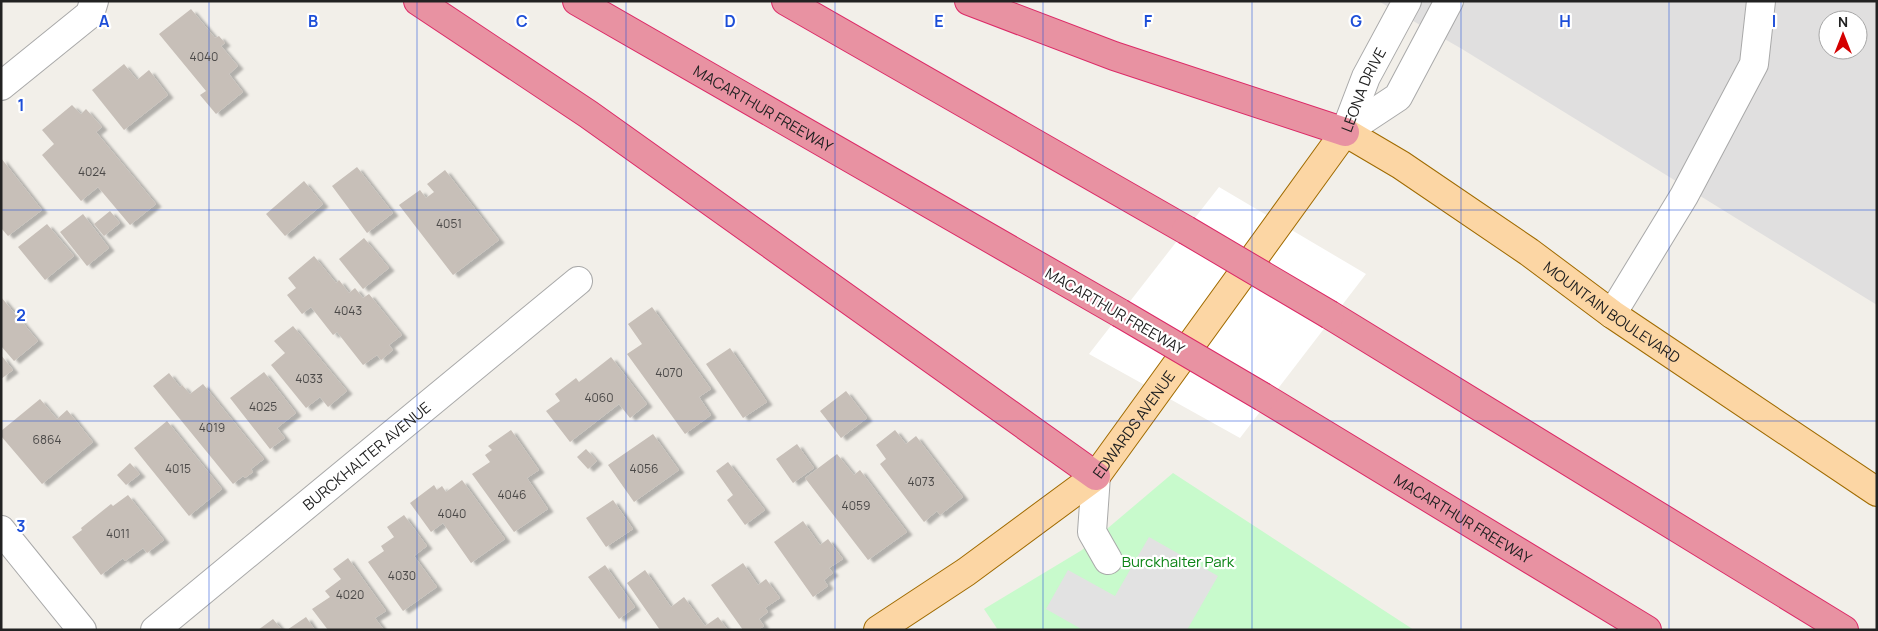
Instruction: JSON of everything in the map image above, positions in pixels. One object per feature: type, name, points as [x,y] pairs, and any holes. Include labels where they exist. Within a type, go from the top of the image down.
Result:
[{"type":"highway","points":[[418,1],[588,114],[1096,476]]},
{"type":"highway","name":"MACARTHUR FREEWAY","points":[[577,1],[1263,397],[1647,630]]},
{"type":"highway","points":[[786,1],[1186,230],[1330,315],[1844,630]]},
{"type":"highway","points":[[969,1],[1114,56],[1345,132]]},
{"type":"main road","name":"EDWARDS AVENUE","points":[[878,630],[966,572],[1096,476],[1345,132]]},
{"type":"main road","name":"MOUNTAIN BOULEVARD","points":[[1345,132],[1401,165],[1529,252],[1612,314],[1877,492]]},
{"type":"street","points":[[1,86],[90,14],[94,1]]},
{"type":"street","name":"LEONA DRIVE","points":[[1345,132],[1366,77],[1407,1]]},
{"type":"street","name":"LEONA DRIVE","points":[[1345,132],[1398,97],[1449,1]]},
{"type":"street","points":[[1612,314],[1684,196],[1754,64],[1761,1]]},
{"type":"street","name":"BURCKHALTER AVENUE","points":[[154,630],[578,281]]},
{"type":"street","points":[[1096,476],[1092,532],[1108,560]]},
{"type":"street","points":[[1,530],[82,630]]},
{"type":"shaded area","points":[[1877,1],[1877,305],[1462,49],[1380,2]]},
{"type":"shaded area","points":[[1149,537],[1218,576],[1187,630],[1083,630],[1046,609],[1068,570],[1115,596]]},
{"type":"green space","name":"Burckhalter Park","points":[[1173,473],[1414,630],[998,630],[984,609],[1082,550]]},
{"type":"pier","points":[[1219,187],[1366,274],[1240,438],[1089,354]]},
{"type":"building","points":[[191,9],[215,38],[219,36],[225,43],[221,46],[238,66],[229,74],[243,92],[216,114],[200,95],[206,91],[159,34]]},
{"type":"building","points":[[124,64],[137,80],[149,70],[168,95],[124,130],[92,90]]},
{"type":"building","points":[[72,105],[81,114],[86,109],[102,127],[96,132],[156,204],[130,225],[98,187],[81,201],[42,155],[54,144],[42,130]]},
{"type":"building","points":[[1,158],[42,210],[8,236],[1,228]]},
{"type":"building","points":[[357,167],[393,213],[367,233],[332,186]]},
{"type":"building","points":[[445,170],[499,240],[453,275],[399,205],[420,190],[426,198],[434,192],[427,184]]},
{"type":"building","points":[[304,181],[323,204],[285,236],[266,214]]},
{"type":"building","points":[[110,211],[120,223],[104,236],[94,224]]},
{"type":"building","points":[[83,214],[109,248],[87,266],[60,232]]},
{"type":"building","points":[[47,224],[74,256],[45,280],[18,247]]},
{"type":"building","points":[[364,238],[389,268],[363,289],[339,259]]},
{"type":"building","points":[[314,256],[336,283],[339,280],[349,293],[355,288],[363,298],[369,294],[402,335],[389,345],[393,350],[381,360],[377,355],[363,365],[337,332],[333,335],[311,307],[302,314],[287,295],[296,288],[288,278]]},
{"type":"building","points":[[1,297],[38,341],[14,361],[1,346]]},
{"type":"building","points":[[652,307],[711,389],[699,397],[711,415],[685,434],[627,354],[642,344],[628,324]]},
{"type":"building","points":[[293,326],[347,391],[328,407],[320,397],[306,408],[271,365],[285,353],[274,341]]},
{"type":"building","points":[[730,348],[767,402],[743,418],[706,364]]},
{"type":"building","points":[[1,355],[13,370],[1,379]]},
{"type":"building","points":[[611,357],[647,404],[630,418],[619,404],[570,442],[546,411],[560,401],[555,394],[576,378],[579,382]]},
{"type":"building","points":[[264,372],[296,413],[277,428],[285,438],[270,449],[230,398]]},
{"type":"building","points":[[169,373],[180,387],[182,385],[190,394],[203,384],[264,459],[251,469],[253,472],[245,478],[243,476],[233,484],[153,386]]},
{"type":"building","points":[[846,391],[867,418],[841,438],[820,411]]},
{"type":"building","points":[[40,399],[57,419],[67,410],[93,442],[42,484],[1,436],[1,431]]},
{"type":"building","points":[[167,421],[222,489],[189,516],[134,448]]},
{"type":"building","points":[[511,430],[539,470],[527,478],[548,509],[514,532],[472,474],[490,462],[485,455],[492,450],[488,446]]},
{"type":"building","points":[[895,430],[906,444],[916,436],[963,497],[940,515],[937,511],[924,522],[880,464],[886,459],[876,445]]},
{"type":"building","points":[[653,434],[679,470],[634,502],[608,465]]},
{"type":"building","points":[[797,444],[814,468],[793,483],[776,459]]},
{"type":"building","points":[[586,449],[597,461],[588,469],[577,457]]},
{"type":"building","points":[[837,454],[854,475],[860,470],[907,532],[868,560],[805,478]]},
{"type":"building","points":[[728,462],[765,510],[745,525],[727,500],[733,495],[716,471]]},
{"type":"building","points":[[130,463],[140,474],[126,485],[117,475]]},
{"type":"building","points":[[462,480],[505,539],[471,563],[443,523],[431,532],[410,503],[434,485],[437,490],[442,486],[446,492]]},
{"type":"building","points":[[128,495],[164,540],[147,553],[143,548],[125,561],[123,558],[101,575],[72,537],[111,504],[113,506]]},
{"type":"building","points":[[613,500],[633,529],[606,547],[586,518]]},
{"type":"building","points":[[404,515],[427,546],[414,556],[437,587],[403,611],[368,562],[384,551],[381,546],[394,537],[387,527]]},
{"type":"building","points":[[803,521],[820,545],[828,539],[843,559],[829,568],[833,573],[824,580],[828,586],[813,597],[774,542]]},
{"type":"building","points":[[348,558],[386,611],[375,618],[384,630],[328,630],[312,609],[330,597],[325,591],[341,579],[333,569]]},
{"type":"building","points":[[743,563],[758,585],[766,579],[780,598],[765,608],[768,612],[759,619],[764,626],[758,630],[743,630],[711,585]]},
{"type":"building","points":[[605,565],[635,607],[619,619],[588,577]]},
{"type":"building","points":[[645,570],[671,607],[684,597],[705,626],[718,617],[728,630],[660,630],[627,583]]},
{"type":"building","points":[[306,617],[315,630],[287,630]]},
{"type":"building","points":[[273,619],[282,630],[258,630]]}]
